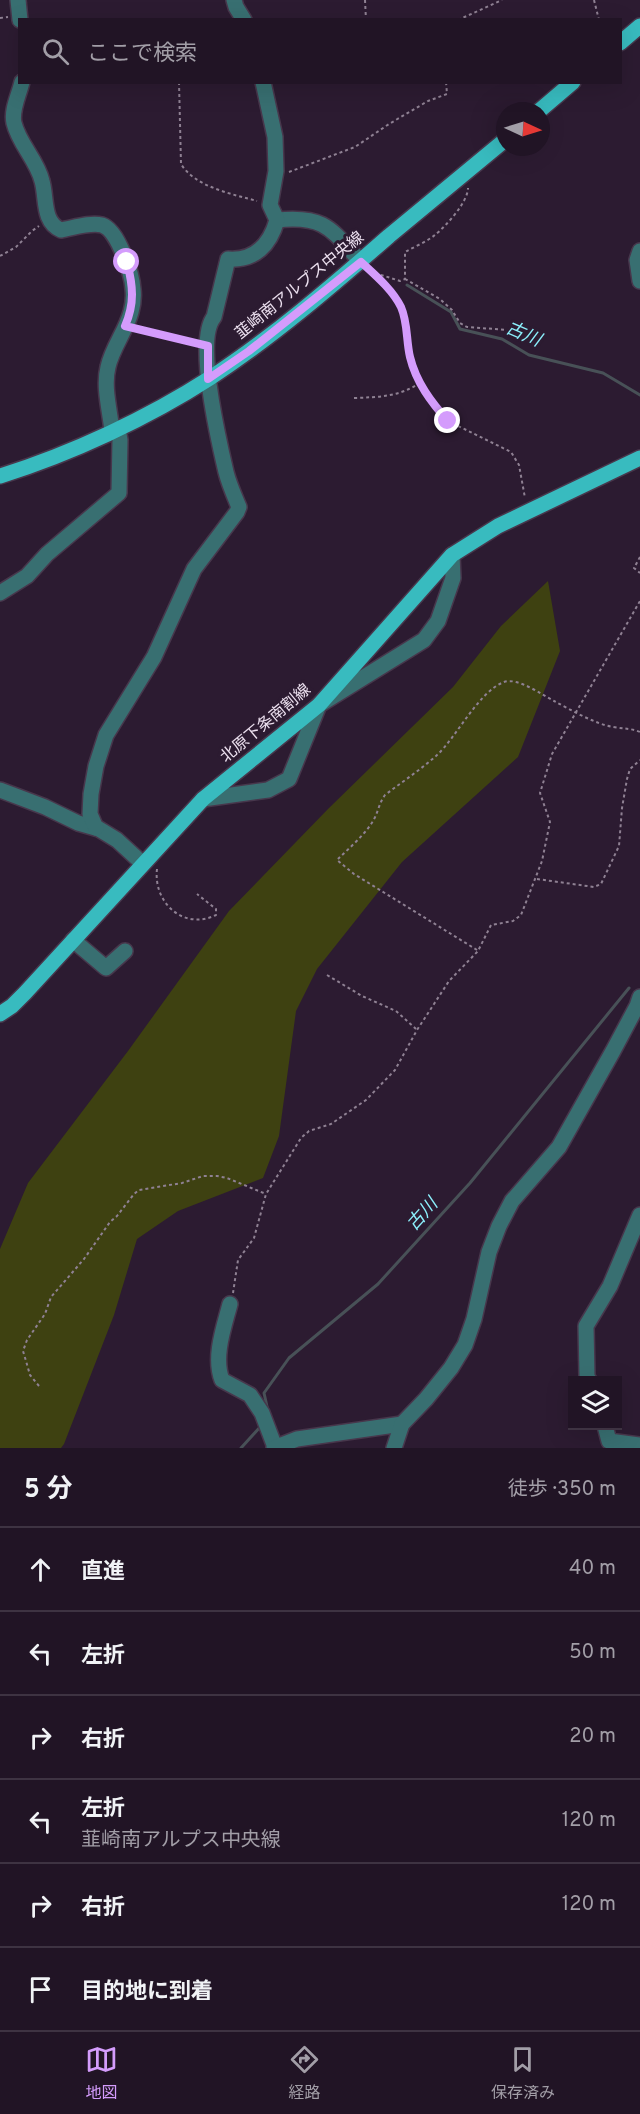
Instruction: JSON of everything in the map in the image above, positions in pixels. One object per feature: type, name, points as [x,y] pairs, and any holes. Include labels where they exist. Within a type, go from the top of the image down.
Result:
[{"type":"main road","points":[[622,42],[640,26]]},
{"type":"main road","points":[[550,102],[571,84]]},
{"type":"main road","name":"韮崎南アルプス中央線","points":[[0,476],[81,446],[208,379],[366,267],[496,148]]},
{"type":"main road","name":"北原下条南割線","points":[[0,1014],[12,1006],[203,799],[319,705],[452,555],[498,526],[640,458]]},
{"type":"street","points":[[18,0],[20,18]]},
{"type":"street","points":[[234,0],[243,18]]},
{"type":"street","points":[[0,593],[27,576],[47,554],[119,493],[120,440],[115,430],[108,396],[108,366],[133,302],[133,288],[127,262],[108,228],[101,225],[61,230],[47,216],[42,181],[36,164],[17,132],[14,122],[14,111],[21,84]]},
{"type":"street","points":[[96,828],[90,814],[91,794],[96,766],[106,735],[154,657],[194,569],[239,507],[227,474],[208,379],[208,346],[211,321],[214,317],[228,259],[246,258],[261,249],[273,234],[277,220],[270,205],[277,158],[275,137],[263,84]]},
{"type":"street","points":[[277,220],[302,218],[322,223],[330,228],[366,267]]},
{"type":"street","points":[[640,251],[637,260],[640,281]]},
{"type":"street","points":[[203,799],[268,790],[289,779],[319,705],[424,640],[438,621],[453,578],[452,555]]},
{"type":"street","points":[[0,790],[45,807],[78,823],[96,828],[117,840],[142,863]]},
{"type":"street","points":[[73,940],[106,968],[125,951]]},
{"type":"street","points":[[394,1448],[402,1425],[438,1384],[465,1345],[474,1319],[489,1252],[512,1201],[559,1147],[639,1004]]},
{"type":"street","points":[[587,1376],[586,1326],[610,1286],[640,1215]]},
{"type":"street","points":[[230,1304],[220,1344],[218,1371],[222,1380],[250,1395],[275,1447],[297,1439],[395,1424],[402,1425]]},
{"type":"street","points":[[606,1430],[609,1441],[640,1445]]},
{"type":"path","points":[[365,0],[366,18]]},
{"type":"path","points":[[462,18],[502,0]]},
{"type":"path","points":[[594,0],[598,18]]},
{"type":"path","points":[[179,84],[181,164],[185,171],[219,190],[270,205]]},
{"type":"path","points":[[275,176],[355,147],[428,101],[447,94],[446,84]]},
{"type":"path","points":[[405,279],[405,252],[434,236],[461,207],[468,191],[466,173]]},
{"type":"path","points":[[0,256],[16,247],[32,231],[50,220]]},
{"type":"path","points":[[366,267],[400,281],[405,279],[440,299],[452,310],[460,323],[467,327],[508,330]]},
{"type":"path","points":[[366,267],[383,282],[400,306],[407,327],[410,357],[420,383],[433,404],[448,421],[511,452],[519,465],[527,513]]},
{"type":"path","points":[[125,326],[208,346]]},
{"type":"path","points":[[354,398],[405,392],[420,383]]},
{"type":"path","points":[[640,557],[634,568],[640,573]]},
{"type":"path","points":[[230,1304],[238,1260],[254,1238],[266,1194],[301,1138],[309,1131],[331,1124],[366,1100],[394,1070],[417,1029],[449,981],[478,951],[491,925],[513,921],[521,915],[542,861],[550,822],[540,793],[552,754],[640,601]]},
{"type":"path","points":[[478,951],[354,874],[337,860],[373,821],[380,801],[436,756],[451,740],[471,711],[490,692],[505,682],[515,682],[533,688],[577,712],[613,727],[632,728],[640,732]]},
{"type":"path","points":[[536,878],[594,887],[600,884],[619,846],[627,779],[630,770],[640,760]]},
{"type":"path","points":[[159,845],[157,887],[168,908],[182,916],[193,918],[207,918],[216,915],[216,909],[197,894]]},
{"type":"path","points":[[327,975],[362,996],[396,1011],[417,1029]]},
{"type":"path","points":[[39,1386],[30,1375],[23,1351],[27,1340],[45,1314],[51,1297],[84,1259],[110,1222],[134,1194],[139,1190],[182,1183],[203,1176],[217,1176],[266,1194]]},
{"type":"green space","points":[[548,581],[560,651],[518,757],[402,862],[317,969],[296,1011],[279,1136],[263,1178],[178,1211],[137,1239],[114,1315],[64,1444],[61,1448],[0,1448],[0,1249],[28,1183],[128,1051],[229,911],[328,809],[453,687],[501,626]]},
{"type":"waterway","name":"古川","points":[[407,285],[451,312],[460,329],[502,339],[529,355],[603,373],[640,395]]},
{"type":"waterway","name":"古川","points":[[268,1411],[264,1393],[289,1358],[378,1284],[470,1183],[629,988]]},
{"type":"waterway","name":"古川","points":[[241,1448],[261,1426]]},
{"type":"route","points":[[127,262],[133,288],[133,302],[125,326],[208,346],[208,379],[249,351],[361,262],[383,282],[400,306],[407,327],[410,357],[420,383],[433,404],[448,421]]}]
